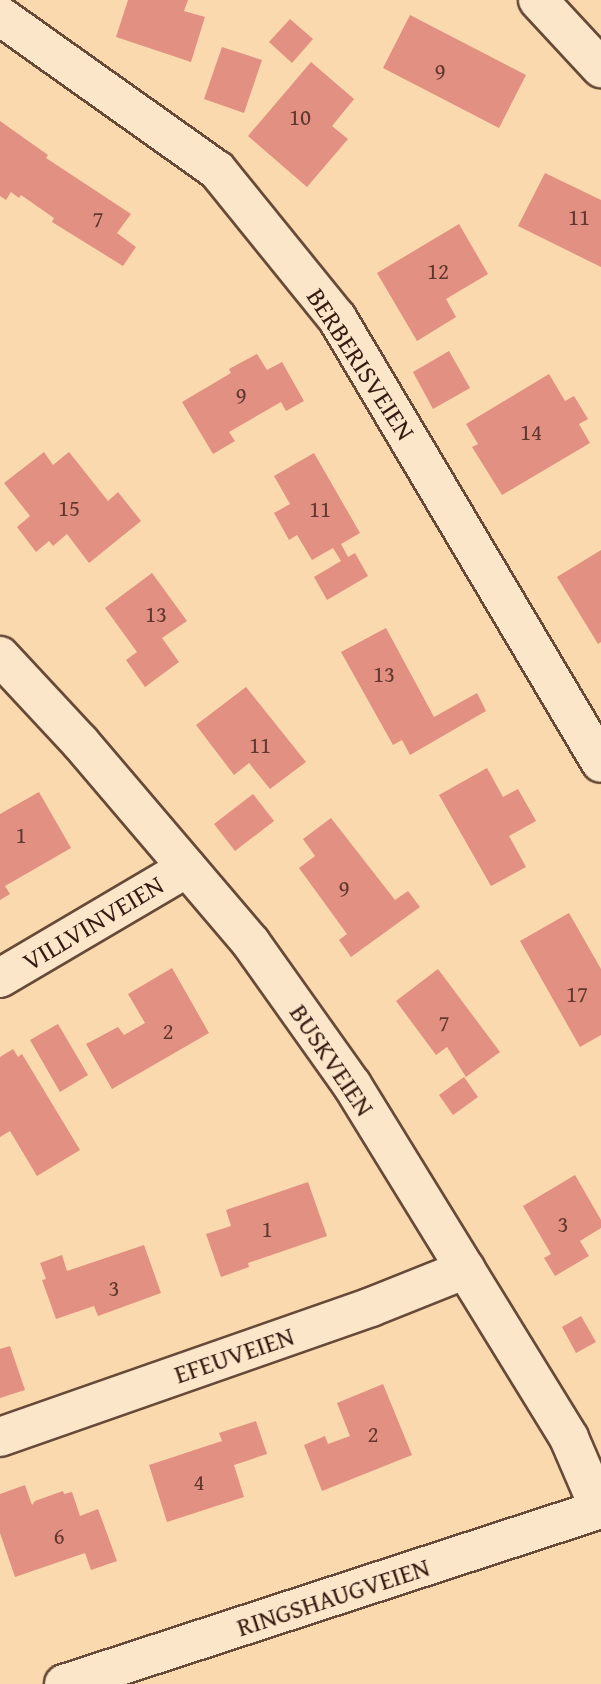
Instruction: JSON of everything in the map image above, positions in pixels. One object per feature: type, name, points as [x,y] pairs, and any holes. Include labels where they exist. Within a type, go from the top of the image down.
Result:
[{"type":"street","points":[[538,0],[601,68]]},
{"type":"street","name":"BERBERISVEIEN","points":[[0,16],[217,170],[329,307],[601,763]]},
{"type":"street","name":"BUSKVEIEN","points":[[0,656],[80,742],[251,943],[352,1085],[569,1438],[600,1510]]},
{"type":"street","name":"VILLVINVEIEN","points":[[0,978],[187,868]]},
{"type":"street","name":"EFEUVEIEN","points":[[0,1437],[371,1307],[466,1269]]},
{"type":"street","name":"RINGSHAUGVEIEN","points":[[65,1684],[600,1510]]},
{"type":"building","points":[[128,0],[188,0],[184,11],[205,17],[191,62],[116,37]]},
{"type":"building","points":[[410,15],[526,75],[499,128],[383,68]]},
{"type":"building","points":[[290,19],[313,39],[292,63],[269,42]]},
{"type":"building","points":[[222,47],[262,60],[244,113],[204,99]]},
{"type":"building","points":[[311,62],[354,99],[332,126],[348,139],[307,187],[248,136]]},
{"type":"building","points":[[0,121],[48,155],[46,158],[131,214],[117,233],[136,247],[123,266],[52,222],[54,218],[21,195],[19,198],[11,192],[6,200],[0,196]]},
{"type":"building","points":[[545,173],[601,200],[601,267],[518,226]]},
{"type":"building","points":[[459,224],[488,274],[446,299],[456,317],[417,341],[377,273]]},
{"type":"building","points":[[449,351],[470,388],[433,409],[413,372]]},
{"type":"building","points":[[257,354],[267,370],[282,362],[304,401],[286,411],[281,402],[229,432],[235,441],[213,454],[182,402],[231,373],[229,369]]},
{"type":"building","points":[[549,374],[565,401],[574,396],[588,419],[579,424],[590,443],[502,495],[472,447],[478,444],[466,424]]},
{"type":"building","points":[[44,452],[53,465],[69,452],[108,501],[118,492],[141,521],[89,563],[67,534],[53,546],[49,541],[36,552],[17,527],[30,516],[4,483]]},
{"type":"building","points":[[314,453],[360,533],[341,544],[348,557],[355,553],[368,576],[327,600],[314,577],[341,561],[333,548],[312,560],[297,535],[289,540],[274,513],[290,504],[274,476]]},
{"type":"building","points":[[601,550],[601,642],[598,644],[557,577]]},
{"type":"building","points":[[152,573],[187,621],[162,638],[179,662],[145,687],[126,660],[137,652],[105,608]]},
{"type":"building","points":[[386,628],[434,717],[477,693],[486,711],[410,755],[402,740],[393,745],[341,652]]},
{"type":"building","points":[[246,687],[306,762],[270,789],[249,763],[234,775],[196,725]]},
{"type":"building","points":[[487,768],[503,797],[518,789],[536,821],[509,836],[526,867],[491,886],[439,795]]},
{"type":"building","points":[[39,792],[71,848],[5,886],[10,894],[0,900],[0,814]]},
{"type":"building","points":[[253,794],[274,821],[235,851],[214,824]]},
{"type":"building","points":[[331,818],[395,900],[408,891],[420,907],[351,957],[339,940],[347,934],[299,868],[315,856],[303,839]]},
{"type":"building","points":[[569,913],[601,969],[601,1035],[580,1047],[520,941]]},
{"type":"building","points":[[172,968],[209,1033],[112,1089],[86,1044],[118,1027],[124,1035],[145,1023],[128,994]]},
{"type":"building","points":[[438,969],[500,1052],[466,1077],[447,1047],[436,1055],[396,1001]]},
{"type":"building","points":[[58,1024],[88,1075],[60,1092],[30,1040]]},
{"type":"building","points":[[13,1049],[18,1057],[22,1054],[80,1150],[37,1176],[10,1131],[0,1137],[0,1057]]},
{"type":"building","points":[[464,1077],[478,1097],[453,1115],[439,1095]]},
{"type":"building","points":[[575,1175],[601,1220],[601,1228],[580,1241],[589,1256],[555,1276],[544,1258],[551,1254],[523,1206]]},
{"type":"building","points":[[308,1182],[327,1236],[248,1263],[249,1267],[221,1277],[206,1234],[231,1226],[226,1210]]},
{"type":"building","points":[[144,1245],[161,1293],[98,1316],[94,1306],[56,1319],[42,1280],[46,1279],[40,1263],[62,1255],[67,1271]]},
{"type":"building","points":[[581,1316],[596,1342],[576,1353],[562,1327]]},
{"type":"building","points":[[10,1346],[25,1390],[0,1398],[0,1349]]},
{"type":"building","points":[[383,1384],[412,1455],[322,1491],[304,1445],[325,1436],[328,1444],[350,1436],[337,1403]]},
{"type":"building","points":[[256,1421],[267,1454],[234,1465],[244,1497],[167,1522],[149,1465],[222,1441],[219,1433]]},
{"type":"building","points":[[25,1485],[32,1505],[35,1501],[63,1491],[64,1494],[72,1492],[80,1516],[98,1509],[117,1561],[91,1570],[85,1553],[15,1577],[0,1533],[0,1494]]}]
